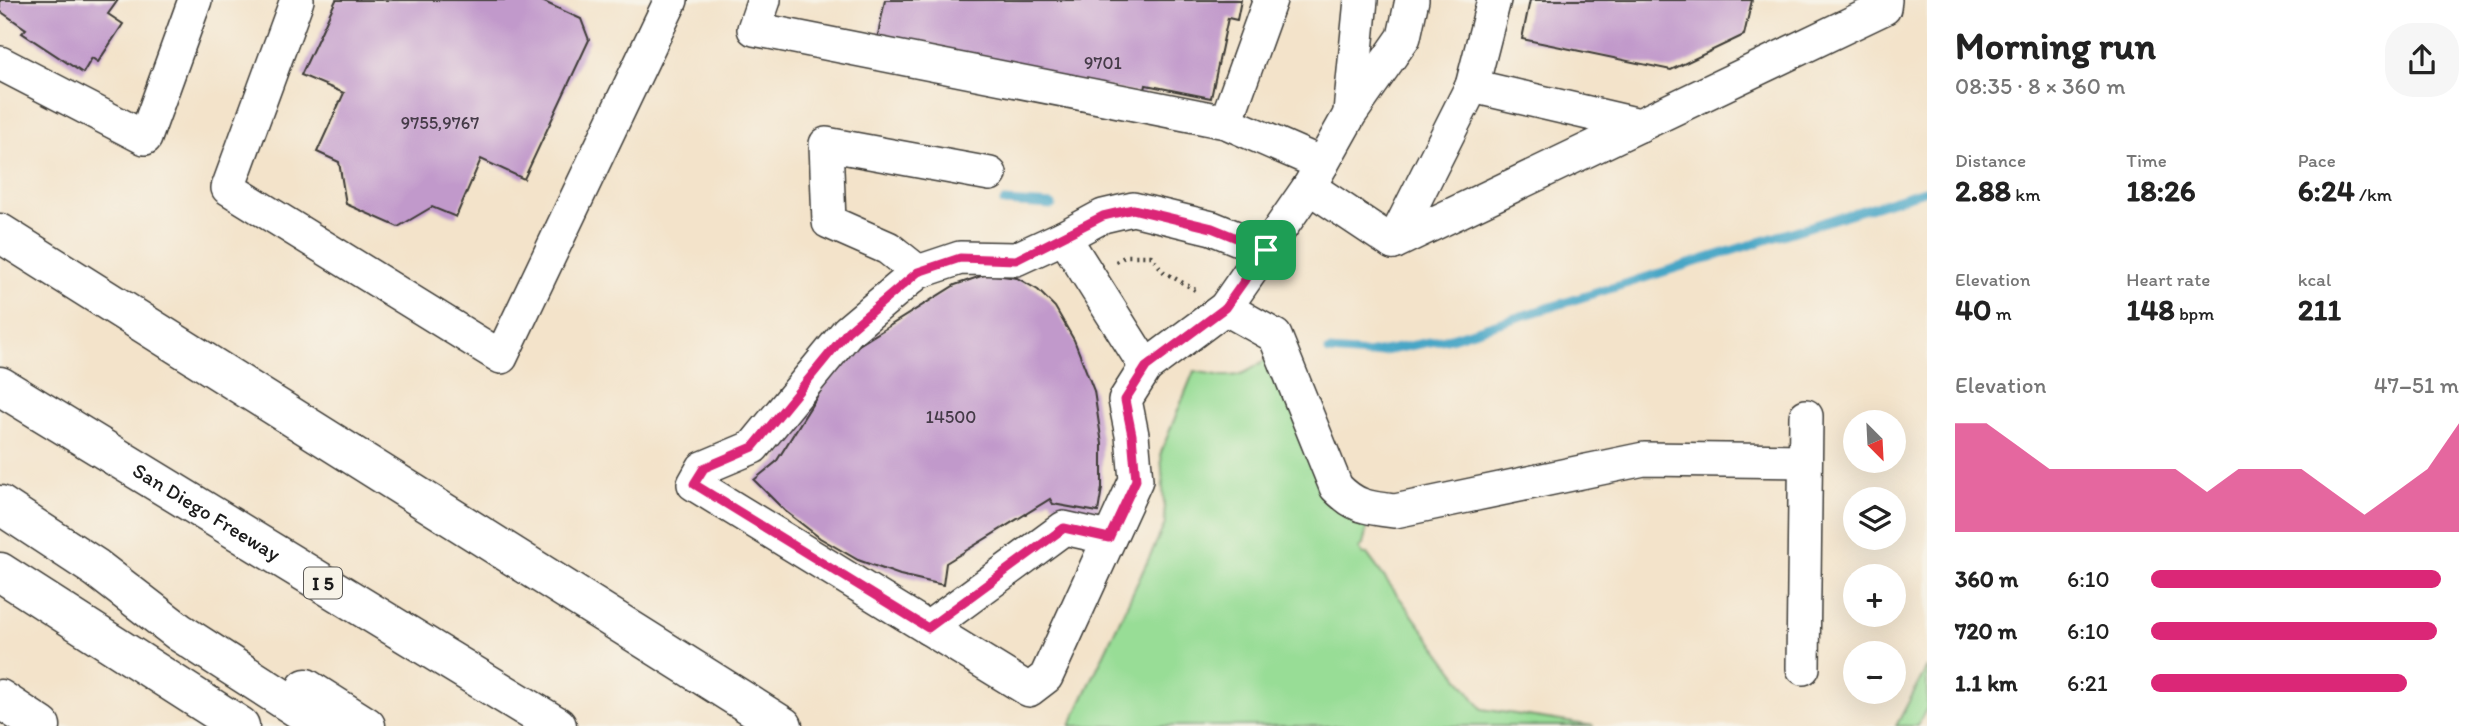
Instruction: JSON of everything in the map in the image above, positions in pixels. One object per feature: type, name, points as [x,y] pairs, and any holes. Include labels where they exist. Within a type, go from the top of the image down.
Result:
[{"type":"highway","points":[[0,233],[783,726]]},
{"type":"highway","name":"San Diego Freeway","points":[[0,386],[557,726]]},
{"type":"highway","points":[[90,439],[518,726]]},
{"type":"highway","points":[[0,505],[96,568],[179,632],[326,726]]},
{"type":"highway","points":[[96,568],[137,582],[366,726]]},
{"type":"highway","points":[[0,572],[240,726]]},
{"type":"highway","points":[[0,699],[41,726]]},
{"type":"street","points":[[0,63],[145,138],[195,0]]},
{"type":"street","points":[[297,0],[228,188],[501,358],[671,0]]},
{"type":"street","points":[[764,0],[754,29],[1226,122],[1316,176],[1394,243]]},
{"type":"street","points":[[1226,122],[1270,0]]},
{"type":"street","points":[[1350,114],[1361,0]]},
{"type":"street","points":[[1266,250],[1212,228],[1133,209],[1103,216],[1016,260],[960,258],[918,272],[848,331],[753,447],[704,468],[694,484],[1028,690],[1046,677],[1136,480],[1132,435],[1125,400],[1146,367],[1225,308],[1266,250],[1316,176],[1350,114],[1404,37],[1412,0]]},
{"type":"street","points":[[1394,243],[1472,86],[1494,0]]},
{"type":"street","points":[[1394,243],[1884,8],[1885,0]]},
{"type":"street","points":[[1472,86],[1640,125]]},
{"type":"street","points":[[918,272],[888,248],[829,222],[826,144],[990,174]]},
{"type":"street","points":[[1064,237],[1146,367]]},
{"type":"street","points":[[1225,308],[1275,336],[1336,487],[1358,505],[1395,511],[1644,460],[1805,461]]},
{"type":"street","points":[[1803,668],[1806,416]]},
{"type":"street","points":[[928,628],[1064,528],[1109,538]]},
{"type":"path","points":[[1089,279],[1126,256],[1152,256],[1164,272],[1225,308]]},
{"type":"green space","points":[[1269,356],[1368,523],[1363,545],[1359,548],[1363,555],[1367,554],[1482,709],[1594,726],[1070,726],[1165,524],[1161,452],[1194,371],[1234,376],[1250,370]]},
{"type":"green space","points":[[1927,667],[1927,708],[1917,726],[1896,726]]},
{"type":"building","points":[[0,0],[118,0],[108,14],[123,24],[98,62],[92,58],[83,73],[22,33],[26,29],[0,11]]},
{"type":"building","points":[[336,0],[540,0],[581,19],[589,40],[524,179],[481,159],[456,217],[432,207],[398,227],[346,204],[339,162],[317,152],[344,93],[301,75]]},
{"type":"building","points":[[885,0],[1241,0],[1237,20],[1228,18],[1211,98],[1146,85],[1144,95],[877,40]]},
{"type":"building","points":[[1530,0],[1752,0],[1744,35],[1671,70],[1522,39]]},
{"type":"building","points":[[987,274],[1017,278],[1038,290],[1055,307],[1074,340],[1094,391],[1102,444],[1102,488],[1098,512],[1053,504],[1050,499],[946,563],[943,585],[900,575],[858,560],[820,538],[785,511],[754,480],[776,462],[843,355],[955,285]]},
{"type":"waterway","points":[[1329,351],[1368,354],[1451,338],[1927,190]]},
{"type":"waterway","points":[[1004,202],[1052,205]]},
{"type":"route","points":[[1133,209],[1212,228],[1266,250],[1225,308],[1146,367],[1125,400],[1132,435],[1136,480],[1109,538],[1064,528],[928,628],[694,484],[704,468],[753,447],[848,331],[918,272],[960,258],[1016,260],[1103,216],[1133,209]]}]
